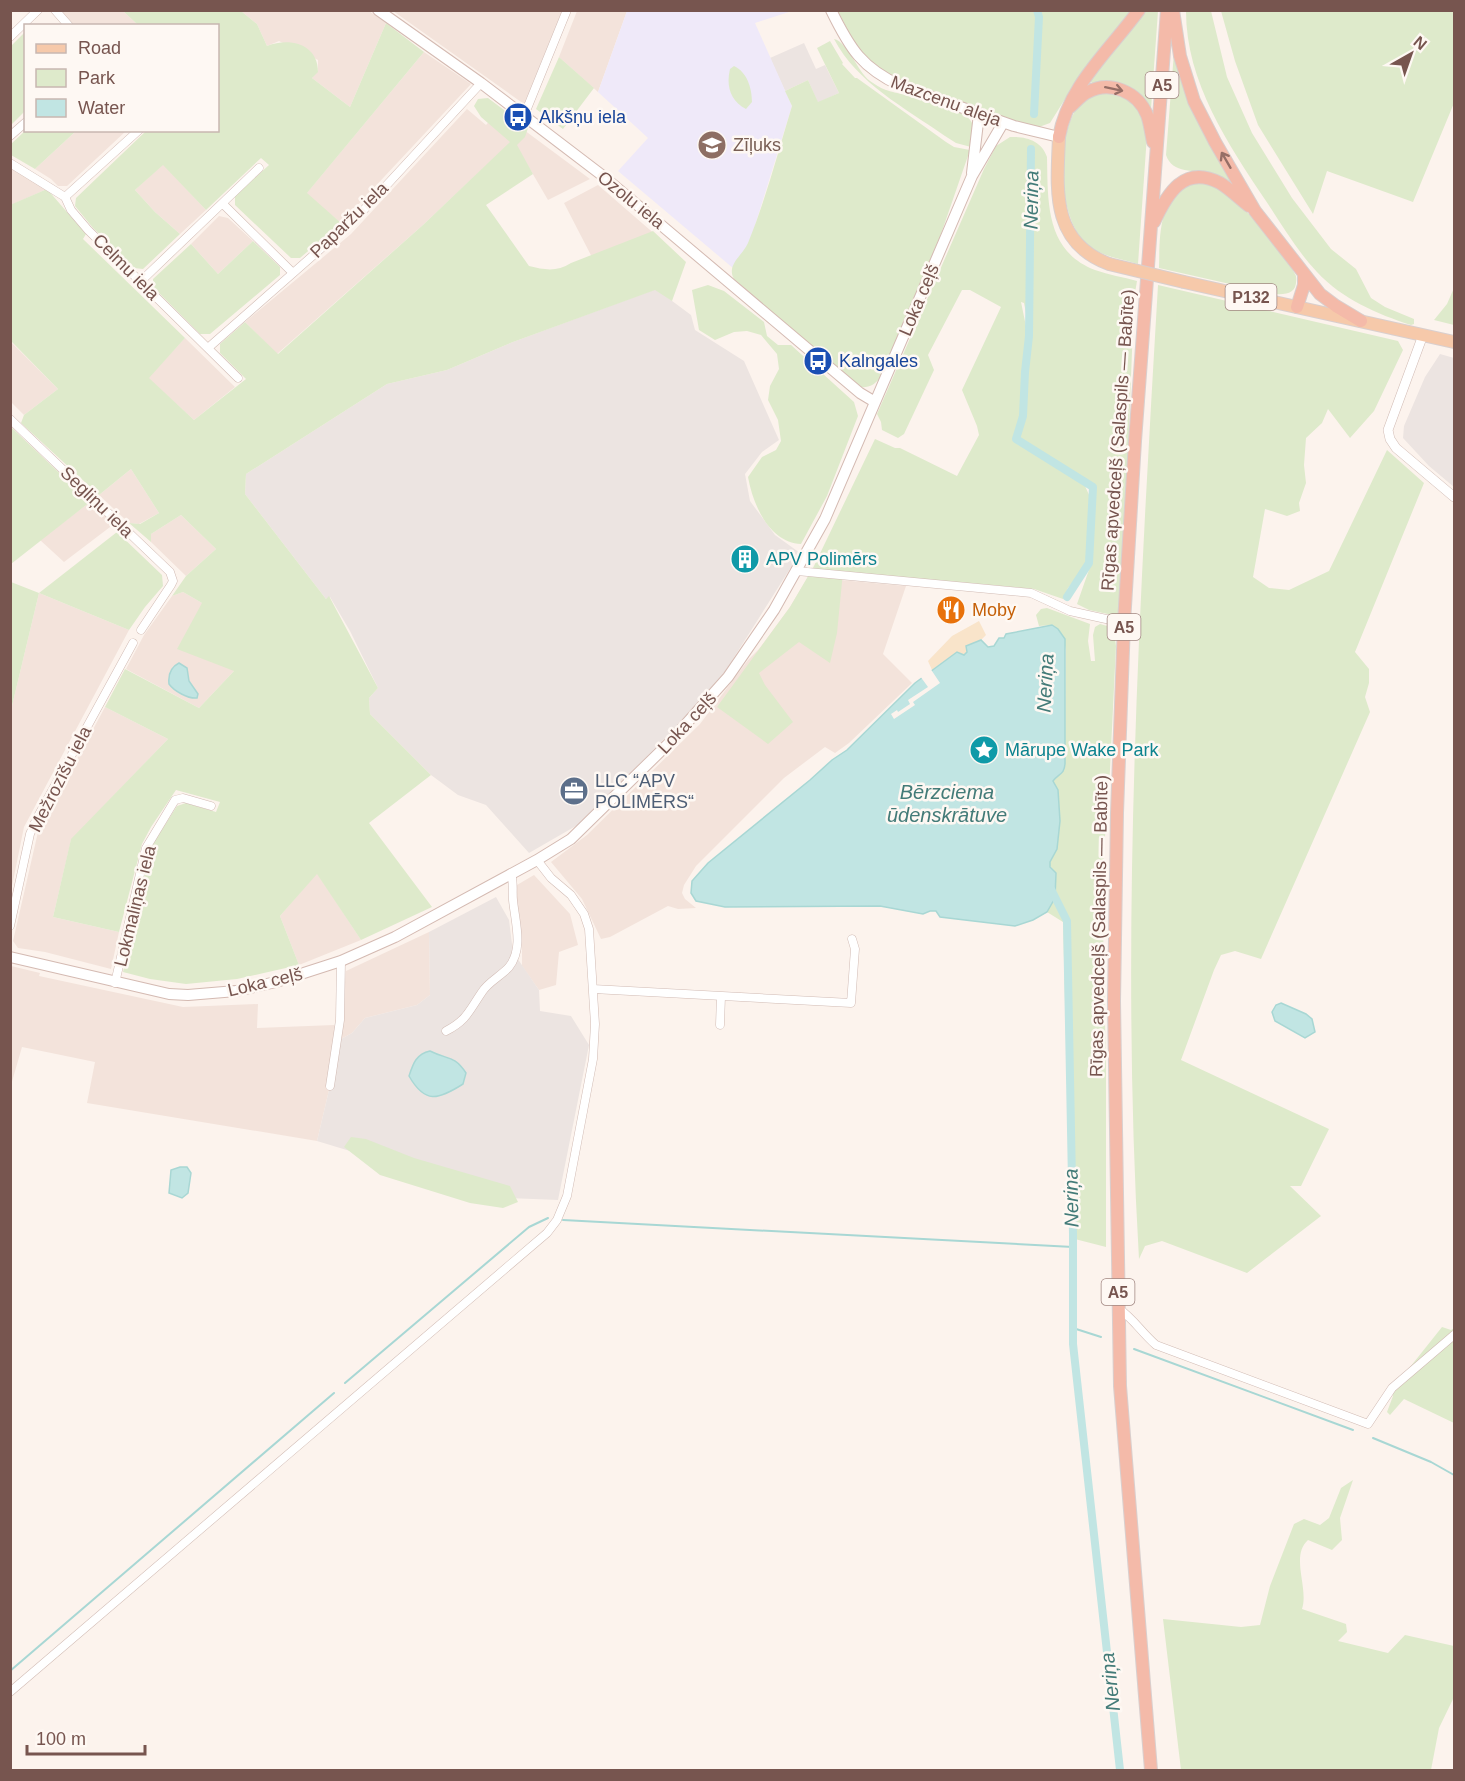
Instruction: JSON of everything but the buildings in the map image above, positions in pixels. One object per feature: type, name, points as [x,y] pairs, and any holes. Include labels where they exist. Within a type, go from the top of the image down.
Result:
[{"type":"highway","points":[[1059,137],[1065,112],[1076,89],[1139,10]]},
{"type":"highway","name":"Rīgas apvedceļš (Salaspils — Babīte)","points":[[1151,1770],[1120,1386],[1114,1001],[1117,813],[1124,623],[1167,10]]},
{"type":"highway","points":[[1173,10],[1180,56],[1194,100],[1215,142],[1255,211],[1304,276],[1327,301],[1361,321]]},
{"type":"highway","points":[[1065,112],[1088,92],[1105,87],[1122,90],[1137,99],[1147,114],[1156,160]]},
{"type":"highway","points":[[1151,228],[1171,190],[1182,181],[1193,178],[1208,178],[1220,183],[1255,211]]},
{"type":"highway","points":[[1297,307],[1304,285],[1304,276]]},
{"type":"main road","name":"Ozolu iela","points":[[378,10],[481,83],[603,176],[860,393],[875,402]]},
{"type":"main road","name":"Mazcenu aleja","points":[[831,10],[849,44],[870,69],[901,86],[1003,123],[1059,137]]},
{"type":"main road","name":"Loka ceļš","points":[[972,176],[979,114]]},
{"type":"main road","name":"Loka ceļš","points":[[10,957],[152,991],[188,996],[236,991],[276,982],[341,961],[395,937],[537,860],[571,839],[696,714],[733,669],[774,610],[833,502],[972,176],[1003,123]]},
{"type":"main road","name":"P132","points":[[1059,137],[1057,192],[1060,211],[1067,231],[1087,253],[1109,264],[1455,342]]},
{"type":"street","points":[[10,37],[38,10]]},
{"type":"street","points":[[55,10],[67,24]]},
{"type":"street","points":[[524,116],[567,10]]},
{"type":"street","name":"Paparžu iela","points":[[208,348],[359,215],[481,83]]},
{"type":"street","points":[[10,136],[24,124]]},
{"type":"street","points":[[65,197],[137,132]]},
{"type":"street","name":"Celmu iela","points":[[10,163],[65,197],[71,210],[88,230],[238,378]]},
{"type":"street","points":[[140,282],[259,168]]},
{"type":"street","points":[[223,204],[293,273]]},
{"type":"street","points":[[1423,335],[1388,430],[1390,439],[1396,448],[1455,497]]},
{"type":"street","name":"Segliņu iela","points":[[10,418],[170,572],[173,580],[169,590],[141,630]]},
{"type":"street","points":[[797,571],[1031,593],[1070,611],[1124,623]]},
{"type":"street","name":"Mežrozīšu iela","points":[[10,926],[30,834],[36,820],[133,643]]},
{"type":"street","name":"Lokmaliņas iela","points":[[115,983],[146,848],[176,800],[183,798],[211,806]]},
{"type":"street","points":[[10,1692],[377,1380],[547,1233],[557,1220],[567,1196],[593,1059],[595,1024],[589,929],[584,914],[571,896],[551,878],[537,860]]},
{"type":"street","points":[[446,1031],[461,1024],[483,989],[509,966],[517,953],[514,883],[511,873]]},
{"type":"street","points":[[593,989],[721,996],[851,1007],[855,949],[852,939]]},
{"type":"street","points":[[330,1086],[340,1020],[341,961]]},
{"type":"street","points":[[720,1025],[721,996]]},
{"type":"street","points":[[1118,1308],[1132,1318],[1144,1335],[1156,1345],[1368,1424],[1392,1388],[1455,1335]]},
{"type":"shaded area","points":[[59,11],[123,11],[137,24],[73,24]]},
{"type":"shaded area","points":[[241,11],[369,11],[386,23],[350,107],[312,78],[318,71],[318,60],[279,41],[267,46],[257,24]]},
{"type":"shaded area","points":[[393,11],[562,11],[524,104]]},
{"type":"shaded area","points":[[577,11],[627,11],[598,92],[559,57]]},
{"type":"shaded area","name":"Zīļuks","points":[[627,11],[792,11],[755,23],[792,106],[740,274],[618,171],[648,138],[598,92]]},
{"type":"shaded area","points":[[804,43],[816,69],[825,65],[839,93],[818,103],[808,80],[785,91],[770,58]]},
{"type":"shaded area","points":[[424,52],[471,84],[341,223],[306,194]]},
{"type":"shaded area","points":[[467,109],[486,125],[495,115],[524,130],[590,179],[548,200],[513,140],[424,224],[277,354],[245,322],[351,234]]},
{"type":"shaded area","points":[[75,132],[125,132],[67,186],[58,186],[35,169]]},
{"type":"shaded area","points":[[163,164],[206,210],[180,234],[135,190]]},
{"type":"shaded area","points":[[11,167],[47,189],[11,205]]},
{"type":"shaded area","points":[[598,185],[657,236],[595,263],[564,203]]},
{"type":"shaded area","points":[[219,216],[228,218],[253,241],[218,274],[191,244]]},
{"type":"shaded area","points":[[656,289],[691,315],[695,330],[744,361],[779,440],[762,452],[745,474],[750,501],[775,535],[800,553],[719,681],[581,823],[529,853],[486,805],[458,795],[431,775],[370,714],[369,698],[378,688],[350,631],[330,597],[326,599],[245,494],[246,474],[387,384],[447,370],[513,342]]},
{"type":"shaded area","points":[[185,338],[235,387],[194,420],[148,378]]},
{"type":"shaded area","points":[[10,341],[58,389],[24,415],[11,402]]},
{"type":"shaded area","points":[[1440,354],[1454,358],[1454,487],[1429,466],[1403,438],[1404,426],[1425,377]]},
{"type":"shaded area","points":[[131,469],[159,513],[139,524],[129,523],[99,495]]},
{"type":"shaded area","points":[[90,502],[114,524],[64,562],[40,540]]},
{"type":"shaded area","points":[[181,515],[216,549],[186,576],[151,542],[151,534]]},
{"type":"shaded area","points":[[808,577],[906,586],[883,654],[912,683],[849,743],[835,753],[825,747],[784,778],[696,866],[684,885],[682,893],[685,899],[696,908],[678,909],[668,906],[610,937],[601,939],[582,899],[551,862],[587,835],[700,724],[790,607]]},
{"type":"shaded area","points":[[183,592],[202,603],[234,671],[199,708],[126,669],[144,635],[172,596]]},
{"type":"shaded area","points":[[39,593],[129,630],[24,827],[11,891],[11,710]]},
{"type":"shaded area","points":[[105,707],[168,739],[71,840],[53,917],[119,932],[111,969],[45,952],[18,948],[13,941],[38,832]]},
{"type":"shaded area","points":[[317,873],[361,940],[299,965],[280,916]]},
{"type":"shaded area","points":[[534,875],[570,914],[578,945],[559,952],[556,985],[539,990],[522,966],[522,942],[515,899],[517,885]]},
{"type":"shaded area","points":[[496,897],[509,920],[513,952],[539,990],[540,1011],[571,1016],[589,1045],[558,1200],[505,1198],[317,1141],[341,1039],[352,1033],[365,1018],[417,1005],[430,995],[429,932]]},
{"type":"shaded area","points":[[429,932],[430,995],[417,1005],[365,1018],[352,1033],[341,1039],[317,1141],[87,1103],[95,1062],[22,1047],[11,1085],[11,966],[40,973],[39,976],[183,1007],[258,1004],[257,1028],[334,1025],[340,1038],[346,971]]},
{"type":"green space","points":[[123,11],[241,11],[257,24],[267,46],[285,42],[308,49],[317,62],[318,72],[312,78],[350,107],[386,23],[424,52],[307,193],[341,223],[300,258],[291,258],[235,205],[235,196],[269,165],[261,158],[206,210],[163,165],[135,190],[180,234],[143,269],[134,268],[93,228],[75,206],[76,198],[145,132],[219,132],[219,24],[137,24]]},
{"type":"green space","points":[[838,11],[1133,11],[1070,91],[1050,123],[1039,127],[1029,126],[905,83],[880,69],[865,57],[852,39]]},
{"type":"green space","points":[[1144,11],[1158,11],[1151,109],[1140,96],[1093,84],[1089,80]]},
{"type":"green space","points":[[1186,11],[1211,11],[1227,77],[1252,133],[1292,198],[1331,249],[1356,269],[1371,298],[1385,307],[1414,319],[1414,324],[1385,316],[1349,298],[1327,282],[1296,247],[1237,157],[1212,111],[1193,63]]},
{"type":"green space","points":[[1221,11],[1454,11],[1454,103],[1413,202],[1327,171],[1313,214],[1258,125],[1235,61]]},
{"type":"green space","points":[[24,33],[24,112],[11,125],[11,46]]},
{"type":"green space","points":[[834,39],[844,45],[865,76],[880,87],[947,106],[967,117],[973,129],[971,147],[956,143],[883,94],[855,69]]},
{"type":"green space","points":[[830,41],[842,64],[855,78],[946,142],[954,147],[970,150],[941,234],[881,377],[874,384],[866,387],[859,387],[734,279],[732,274],[733,265],[748,243],[772,175],[792,106],[785,91],[808,80],[818,102],[839,93],[817,48]]},
{"type":"green space","points":[[1174,52],[1232,185],[1214,174],[1179,168],[1169,161],[1166,155]]},
{"type":"green space","points":[[559,57],[594,88],[563,129],[536,109]]},
{"type":"green space","points":[[734,66],[742,72],[750,86],[752,102],[746,109],[736,102],[730,92],[729,75],[730,69]]},
{"type":"green space","points":[[1103,92],[1123,96],[1133,103],[1140,112],[1147,135],[1138,264],[1103,254],[1090,246],[1075,228],[1068,212],[1063,172],[1067,131],[1073,114],[1082,101]]},
{"type":"green space","points":[[488,98],[528,128],[525,137],[517,145],[533,174],[486,205],[529,266],[546,269],[561,268],[653,231],[686,262],[672,301],[655,290],[513,342],[447,370],[387,384],[246,474],[245,494],[326,599],[329,596],[378,688],[369,698],[370,714],[431,775],[369,823],[432,907],[361,940],[317,874],[280,916],[299,965],[237,979],[186,984],[150,979],[123,972],[151,847],[177,806],[186,803],[216,812],[220,802],[176,790],[142,844],[119,932],[53,917],[71,839],[168,739],[105,707],[125,669],[199,708],[234,671],[177,649],[202,603],[183,592],[172,596],[186,576],[216,549],[181,515],[151,534],[151,542],[129,523],[140,524],[159,513],[131,469],[99,495],[21,423],[24,415],[58,389],[11,341],[10,205],[47,189],[86,234],[83,239],[185,338],[149,378],[194,420],[246,379],[220,353],[220,344],[245,322],[278,354],[424,224],[510,142],[481,117],[474,106],[478,99]]},
{"type":"green space","points":[[24,132],[75,132],[35,169],[11,155],[11,144]]},
{"type":"green space","points":[[1010,137],[1022,137],[1033,141],[1045,152],[1049,207],[1058,237],[1067,251],[1095,270],[1137,281],[1134,299],[1122,613],[1117,616],[1089,610],[1077,604],[1091,564],[1094,487],[1024,442],[1020,437],[1025,416],[1026,372],[1031,338],[1024,303],[1021,302],[1028,336],[1023,375],[1022,415],[1015,439],[1085,486],[1090,497],[1086,565],[1068,588],[1063,599],[1034,589],[843,572],[837,633],[830,663],[799,642],[759,673],[765,685],[793,722],[768,744],[717,707],[790,607],[814,566],[875,439],[900,448],[957,476],[979,435],[962,390],[1001,307],[970,290],[962,290],[928,355],[934,370],[904,434],[898,438],[882,430],[877,414],[984,169],[996,146]]},
{"type":"green space","points":[[1192,184],[1207,184],[1225,193],[1237,202],[1272,240],[1296,276],[1295,286],[1291,292],[1274,294],[1159,268],[1161,231],[1166,209],[1181,190]]},
{"type":"green space","points":[[253,241],[280,267],[280,275],[210,334],[200,334],[153,287],[153,279],[191,244],[218,274]]},
{"type":"green space","points":[[708,285],[724,291],[764,322],[767,336],[778,345],[791,345],[854,402],[858,416],[827,496],[801,544],[780,537],[771,529],[754,499],[748,477],[762,457],[776,450],[781,441],[778,420],[768,400],[770,386],[779,369],[777,354],[761,335],[747,331],[734,332],[715,340],[699,330],[692,290]]},
{"type":"green space","points":[[1158,285],[1398,341],[1403,350],[1374,411],[1350,438],[1328,409],[1322,423],[1306,438],[1304,465],[1306,483],[1299,503],[1300,511],[1287,516],[1265,509],[1253,577],[1269,588],[1289,590],[1329,571],[1387,450],[1424,483],[1355,652],[1369,669],[1369,683],[1365,697],[1370,712],[1261,959],[1235,951],[1221,955],[1181,1060],[1329,1129],[1301,1186],[1290,1186],[1321,1216],[1247,1273],[1162,1241],[1145,1246],[1139,1259],[1131,1015],[1134,772],[1144,528]]},
{"type":"green space","points":[[1454,288],[1454,325],[1434,320],[1447,304]]},
{"type":"green space","points":[[10,427],[90,502],[11,564]]},
{"type":"green space","points":[[117,532],[162,575],[163,586],[129,630],[39,593]]},
{"type":"green space","points":[[11,582],[39,593],[11,710]]},
{"type":"green space","points":[[1047,608],[1090,624],[1088,641],[1091,661],[1095,661],[1093,635],[1095,627],[1100,624],[1111,627],[1116,646],[1102,877],[1106,1070],[1106,1247],[1071,1238],[1063,922],[1047,912],[1055,898],[1056,873],[1050,866],[1050,862],[1057,849],[1060,821],[1058,791],[1053,781],[1062,772],[1065,764],[1066,650],[1063,636],[1052,625],[1039,626],[1036,615],[1041,609]]},
{"type":"green space","points":[[351,1137],[366,1139],[414,1158],[510,1186],[518,1202],[503,1208],[470,1203],[380,1175],[344,1147]]},
{"type":"green space","points":[[1442,1327],[1451,1330],[1454,1328],[1454,1423],[1404,1399],[1390,1415],[1387,1412],[1393,1396],[1391,1391]]},
{"type":"green space","points":[[1353,1480],[1340,1518],[1342,1540],[1332,1550],[1308,1540],[1303,1547],[1300,1555],[1304,1601],[1302,1609],[1346,1624],[1347,1632],[1338,1641],[1388,1653],[1405,1635],[1454,1646],[1454,1697],[1439,1728],[1431,1770],[1181,1770],[1163,1619],[1241,1627],[1260,1625],[1270,1586],[1294,1524],[1304,1519],[1320,1525],[1329,1518],[1341,1488]]},
{"type":"sand","points":[[979,621],[986,635],[981,640],[967,646],[967,652],[964,655],[957,652],[932,670],[928,661],[952,636]]},
{"type":"water","name":"Bērzciema ūdenskrātuve","points":[[1052,625],[1065,639],[1065,764],[1062,772],[1053,781],[1058,790],[1060,821],[1057,849],[1050,862],[1050,867],[1056,873],[1055,898],[1047,912],[1015,926],[940,917],[936,911],[923,914],[880,906],[725,907],[696,901],[691,893],[692,881],[708,863],[847,750],[915,683],[957,652],[964,655],[967,652],[966,646],[981,640],[988,647],[994,646],[999,638],[1004,638],[1006,634]]},
{"type":"water","points":[[179,663],[187,668],[189,681],[198,694],[197,698],[182,694],[169,684],[171,672]]},
{"type":"water","points":[[1281,1003],[1312,1019],[1315,1032],[1305,1038],[1275,1021],[1272,1012],[1276,1005]]},
{"type":"water","points":[[430,1051],[458,1063],[466,1073],[463,1084],[439,1096],[427,1095],[415,1085],[409,1076],[414,1064],[418,1057]]},
{"type":"water","points":[[187,1167],[191,1173],[188,1193],[182,1198],[169,1193],[171,1170]]},
{"type":"pier","points":[[930,668],[940,683],[913,702],[915,705],[894,719],[891,714],[910,704],[908,700],[928,687],[920,676]]},
{"type":"waterway","name":"Neriņa","points":[[1034,114],[1039,17],[1037,10]]},
{"type":"waterway","name":"Neriņa","points":[[1031,149],[1029,336],[1023,416],[1016,439],[1093,487],[1089,563],[1067,597]]},
{"type":"waterway","name":"Neriņa","points":[[1051,889],[1067,921],[1073,1344],[1120,1770]]},
{"type":"waterway","points":[[345,1383],[529,1227],[548,1218]]},
{"type":"waterway","points":[[563,1220],[1073,1247]]},
{"type":"waterway","points":[[1073,1328],[1101,1337]]},
{"type":"waterway","points":[[1134,1349],[1353,1430]]},
{"type":"waterway","points":[[10,1671],[334,1393]]},
{"type":"waterway","points":[[1373,1438],[1431,1462],[1454,1475]]},
{"type":"place","name":"Alkšņu iela","points":[[518,117]]},
{"type":"place","name":"Zīļuks","points":[[712,145]]},
{"type":"place","name":"Kalngales","points":[[818,361]]},
{"type":"place","name":"APV Polimērs","points":[[745,559]]},
{"type":"place","name":"Moby","points":[[951,610]]},
{"type":"place","name":"Mārupe Wake Park","points":[[984,750]]},
{"type":"place","name":"LLC “APV POLIMĒRS“","points":[[574,791]]}]
